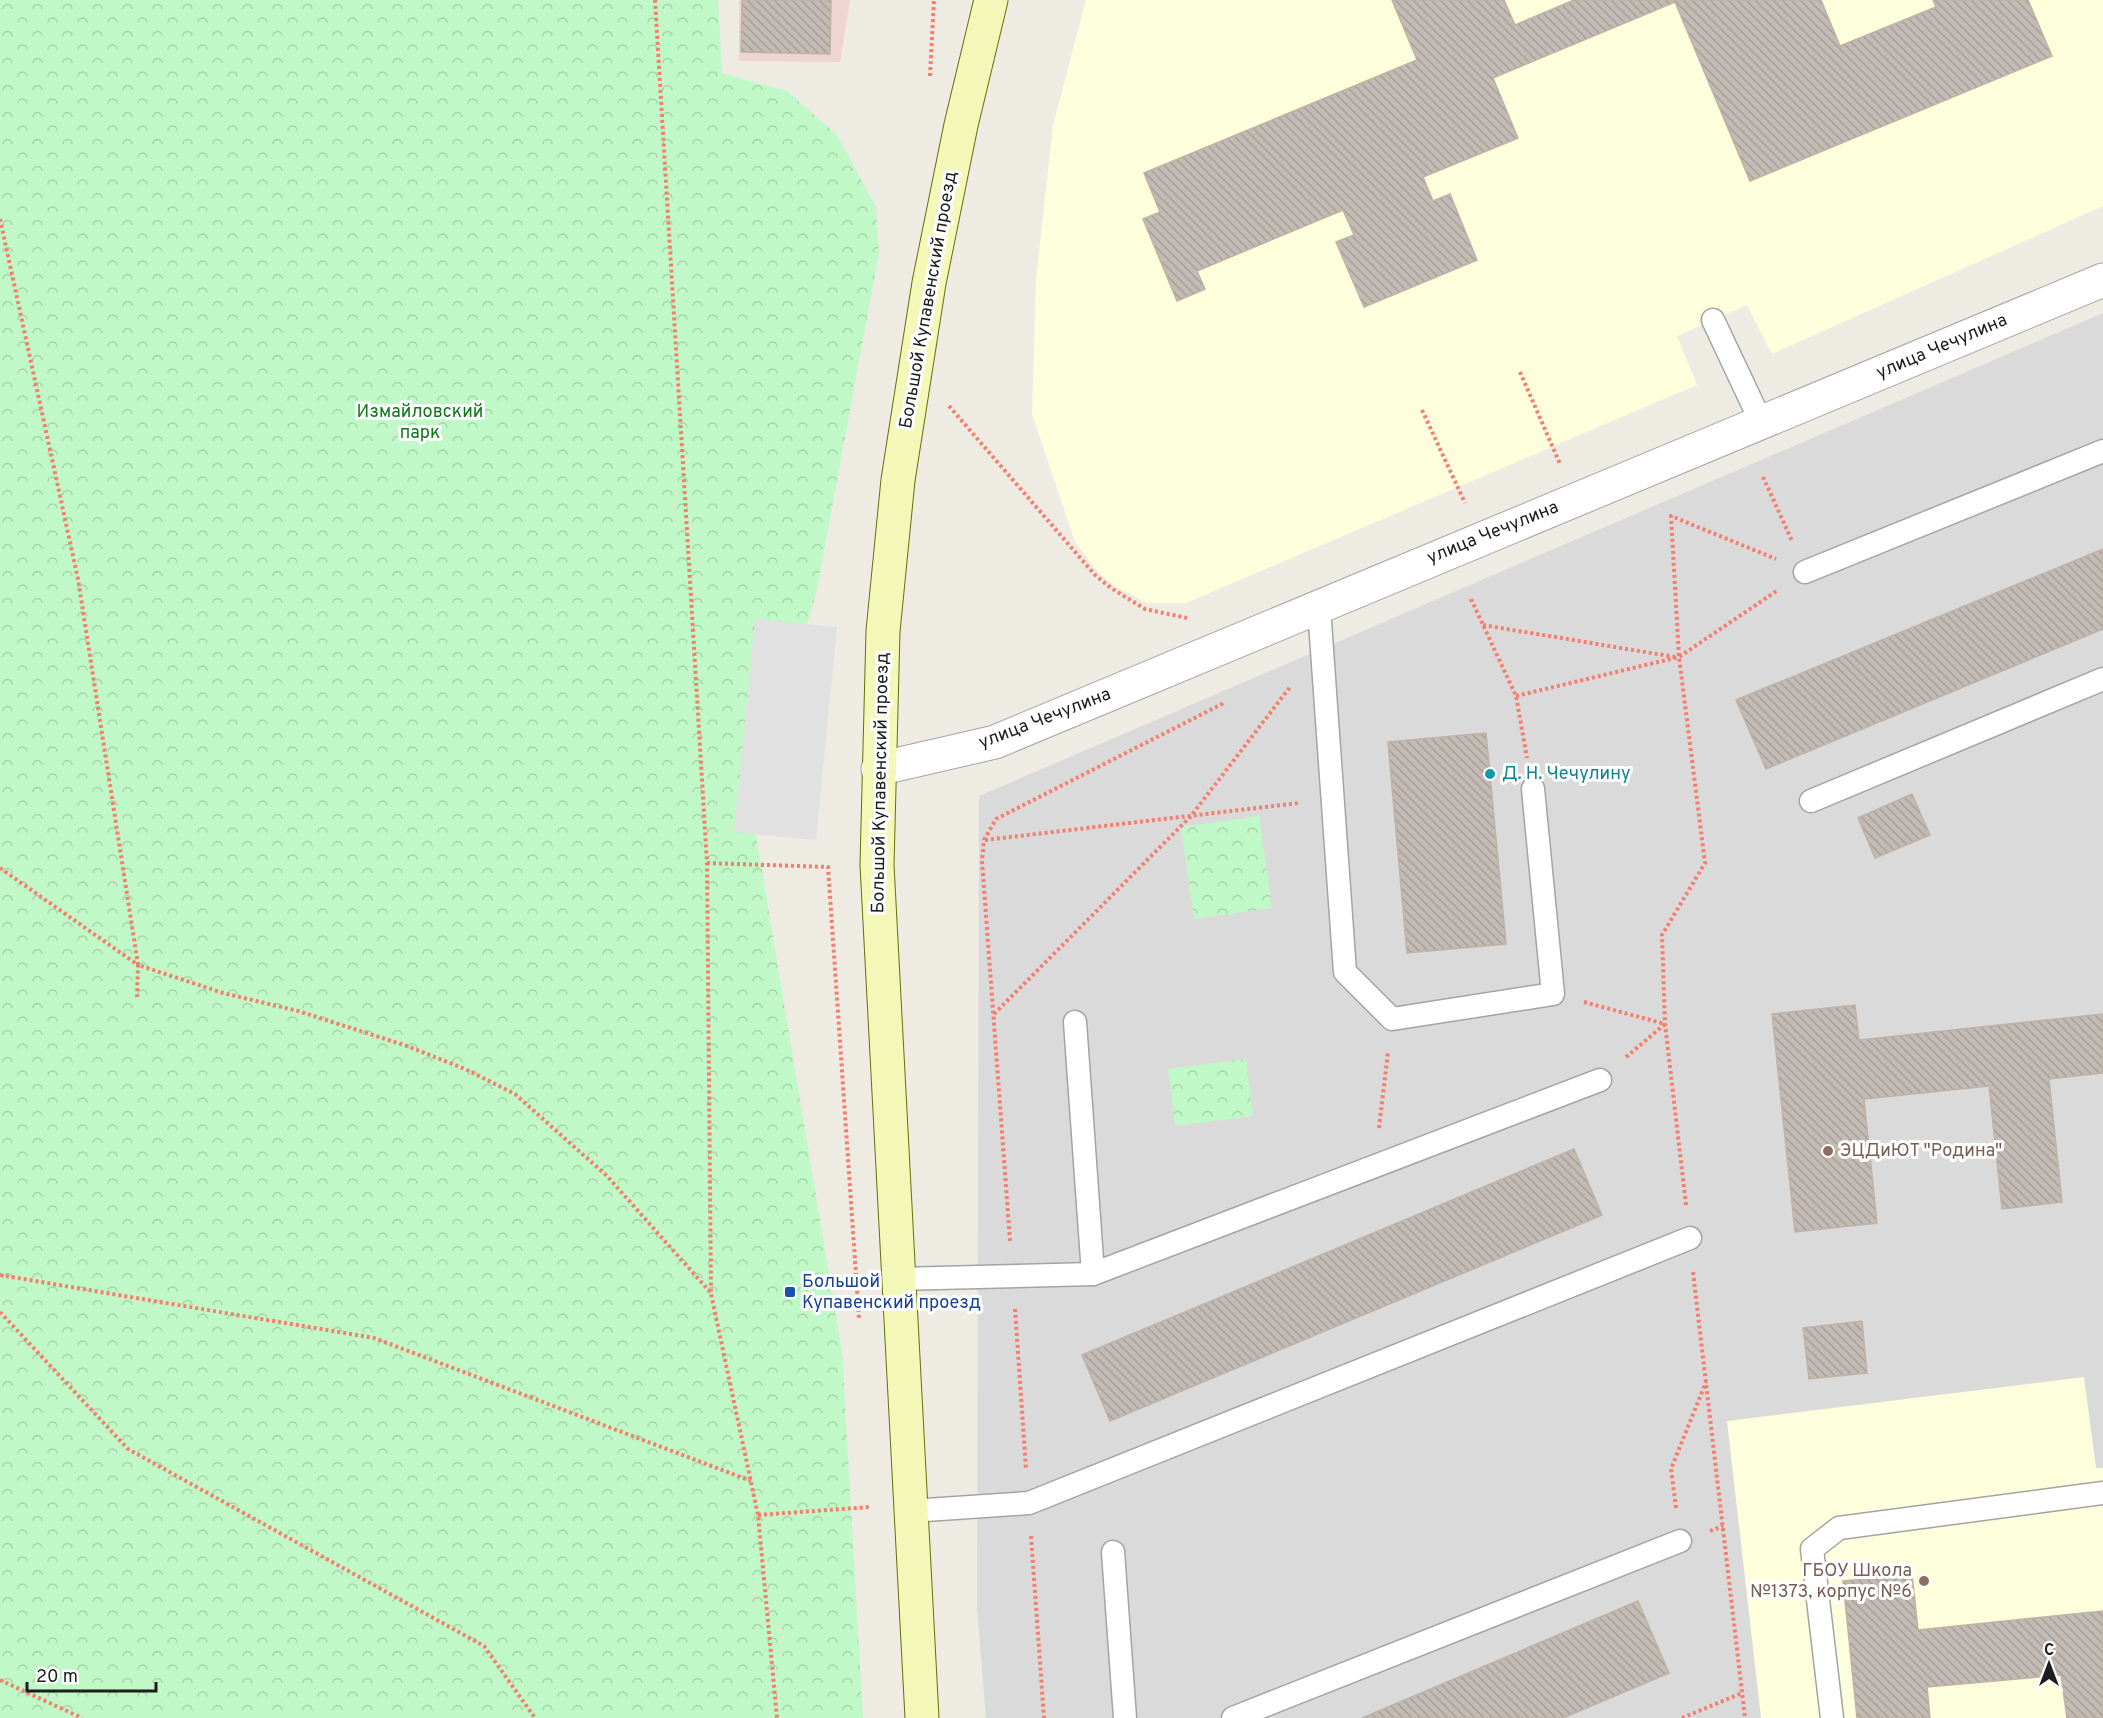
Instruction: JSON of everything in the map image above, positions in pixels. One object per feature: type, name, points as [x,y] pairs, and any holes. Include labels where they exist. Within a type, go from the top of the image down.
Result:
[{"type":"main road","name":"Большой Купавенский проезд","points":[[922,1718],[877,865],[883,632],[898,480],[929,283],[961,125],[991,0]]},
{"type":"street","name":"улица Чечулина","points":[[879,769],[995,742],[2103,280]]},
{"type":"lane","points":[[1713,320],[1762,424]]},
{"type":"lane","points":[[1805,572],[2103,451]]},
{"type":"lane","points":[[1319,608],[1345,972],[1392,1019],[1553,994],[1533,789]]},
{"type":"lane","points":[[1811,801],[2103,680]]},
{"type":"lane","points":[[1075,1022],[1093,1274]]},
{"type":"lane","points":[[898,1279],[1093,1274],[1599,1080]]},
{"type":"lane","points":[[910,1511],[1029,1503],[1690,1238]]},
{"type":"lane","points":[[1832,1718],[1812,1549],[1839,1528],[2103,1492]]},
{"type":"lane","points":[[1233,1718],[1680,1541]]},
{"type":"lane","points":[[1113,1551],[1125,1718]]},
{"type":"path","points":[[655,0],[707,863],[711,1294],[758,1515],[777,1718]]},
{"type":"path","points":[[929,86],[934,0]]},
{"type":"path","points":[[0,219],[78,579],[138,966],[137,997]]},
{"type":"path","points":[[1520,372],[1560,464]]},
{"type":"path","points":[[945,402],[1095,574],[1111,588],[1145,609],[1187,618]]},
{"type":"path","points":[[1422,410],[1465,503]]},
{"type":"path","points":[[1763,477],[1805,572]]},
{"type":"path","points":[[1745,1718],[1665,1024],[1662,935],[1705,862],[1679,657],[1671,516],[1805,572]]},
{"type":"path","points":[[1516,696],[1679,657],[1805,572]]},
{"type":"path","points":[[1471,599],[1516,696],[1533,789]]},
{"type":"path","points":[[1483,625],[1679,657]]},
{"type":"path","points":[[993,1014],[1191,816],[1296,679]]},
{"type":"path","points":[[1044,1718],[982,861],[984,840],[996,819],[1224,703]]},
{"type":"path","points":[[984,840],[1332,799]]},
{"type":"path","points":[[707,863],[828,867],[859,1326]]},
{"type":"path","points":[[0,868],[138,966],[223,993],[298,1011],[407,1046],[465,1069],[515,1094],[607,1176],[711,1294]]},
{"type":"path","points":[[1553,994],[1665,1024]]},
{"type":"path","points":[[1374,1166],[1392,1019]]},
{"type":"path","points":[[1599,1080],[1665,1024]]},
{"type":"path","points":[[0,1275],[374,1338],[752,1481]]},
{"type":"path","points":[[0,1312],[128,1449],[484,1646],[535,1718]]},
{"type":"path","points":[[1680,1541],[1671,1469],[1706,1381]]},
{"type":"path","points":[[870,1496],[871,1518]]},
{"type":"path","points":[[758,1515],[870,1507]]},
{"type":"path","points":[[1712,1530],[1723,1526]]},
{"type":"path","points":[[0,1680],[82,1718]]},
{"type":"path","points":[[1682,1718],[1742,1693]]},
{"type":"shaded area","points":[[739,0],[850,0],[840,62],[739,61]]},
{"type":"shaded area","points":[[1086,0],[2103,0],[2103,206],[1772,354],[1747,305],[1677,336],[1697,385],[1186,603],[1147,603],[1113,585],[1098,572],[1075,542],[1032,414],[1036,279],[1053,125]]},
{"type":"shaded area","points":[[2103,313],[2103,1718],[986,1718],[977,1608],[979,796]]},
{"type":"shaded area","points":[[755,619],[837,627],[816,840],[734,832]]},
{"type":"shaded area","name":"ГБОУ Школа №1373, корпус №6","points":[[2084,1377],[2096,1468],[2103,1468],[2103,1718],[1761,1718],[1727,1421]]},
{"type":"green space","name":"Измайловский парк","points":[[0,0],[718,0],[722,73],[787,91],[837,135],[876,207],[879,253],[816,594],[763,765],[755,829],[842,1352],[863,1718],[0,1718]]},
{"type":"green space","points":[[1259,816],[1272,908],[1194,919],[1181,827]]},
{"type":"green space","points":[[1246,1059],[1253,1116],[1175,1126],[1168,1069]]},
{"type":"building","points":[[742,0],[831,0],[830,54],[741,52]]},
{"type":"building","points":[[1392,0],[1504,0],[1515,25],[1574,0],[1821,0],[1840,46],[1936,7],[1933,0],[2028,0],[2052,56],[1750,181],[1675,2],[1493,78],[1518,138],[1423,177],[1433,201],[1450,194],[1477,260],[1364,307],[1336,242],[1354,235],[1343,210],[1197,271],[1205,289],[1177,301],[1143,219],[1160,212],[1144,173],[1417,60]]},
{"type":"building","points":[[2103,549],[2103,629],[1766,769],[1736,700]]},
{"type":"building","points":[[1486,733],[1506,944],[1407,953],[1388,742]]},
{"type":"building","points":[[1912,794],[1930,835],[1875,858],[1858,818]]},
{"type":"building","name":"ЭЦДиЮТ \"Родина\"","points":[[1855,1005],[1859,1040],[2103,1014],[2103,1073],[2049,1079],[2062,1202],[2002,1209],[1989,1086],[1864,1099],[1877,1223],[1795,1232],[1772,1014]]},
{"type":"building","points":[[1574,1149],[1602,1215],[1110,1421],[1082,1355]]},
{"type":"building","points":[[1862,1321],[1867,1373],[1809,1379],[1803,1328]]},
{"type":"building","points":[[1912,1574],[1918,1630],[2103,1611],[2103,1718],[2067,1718],[2061,1675],[1927,1687],[1930,1718],[1857,1718],[1843,1581]]},
{"type":"building","points":[[1638,1601],[1669,1673],[1563,1718],[1362,1718]]},
{"type":"place","name":"Д. Н. Чечулину","points":[[1490,774]]},
{"type":"place","name":"ЭЦДиЮТ \"Родина\"","points":[[1828,1151]]},
{"type":"place","name":"Большой Купавенский проезд","points":[[790,1292]]},
{"type":"place","name":"ГБОУ Школа №1373, корпус №6","points":[[1924,1581]]}]
